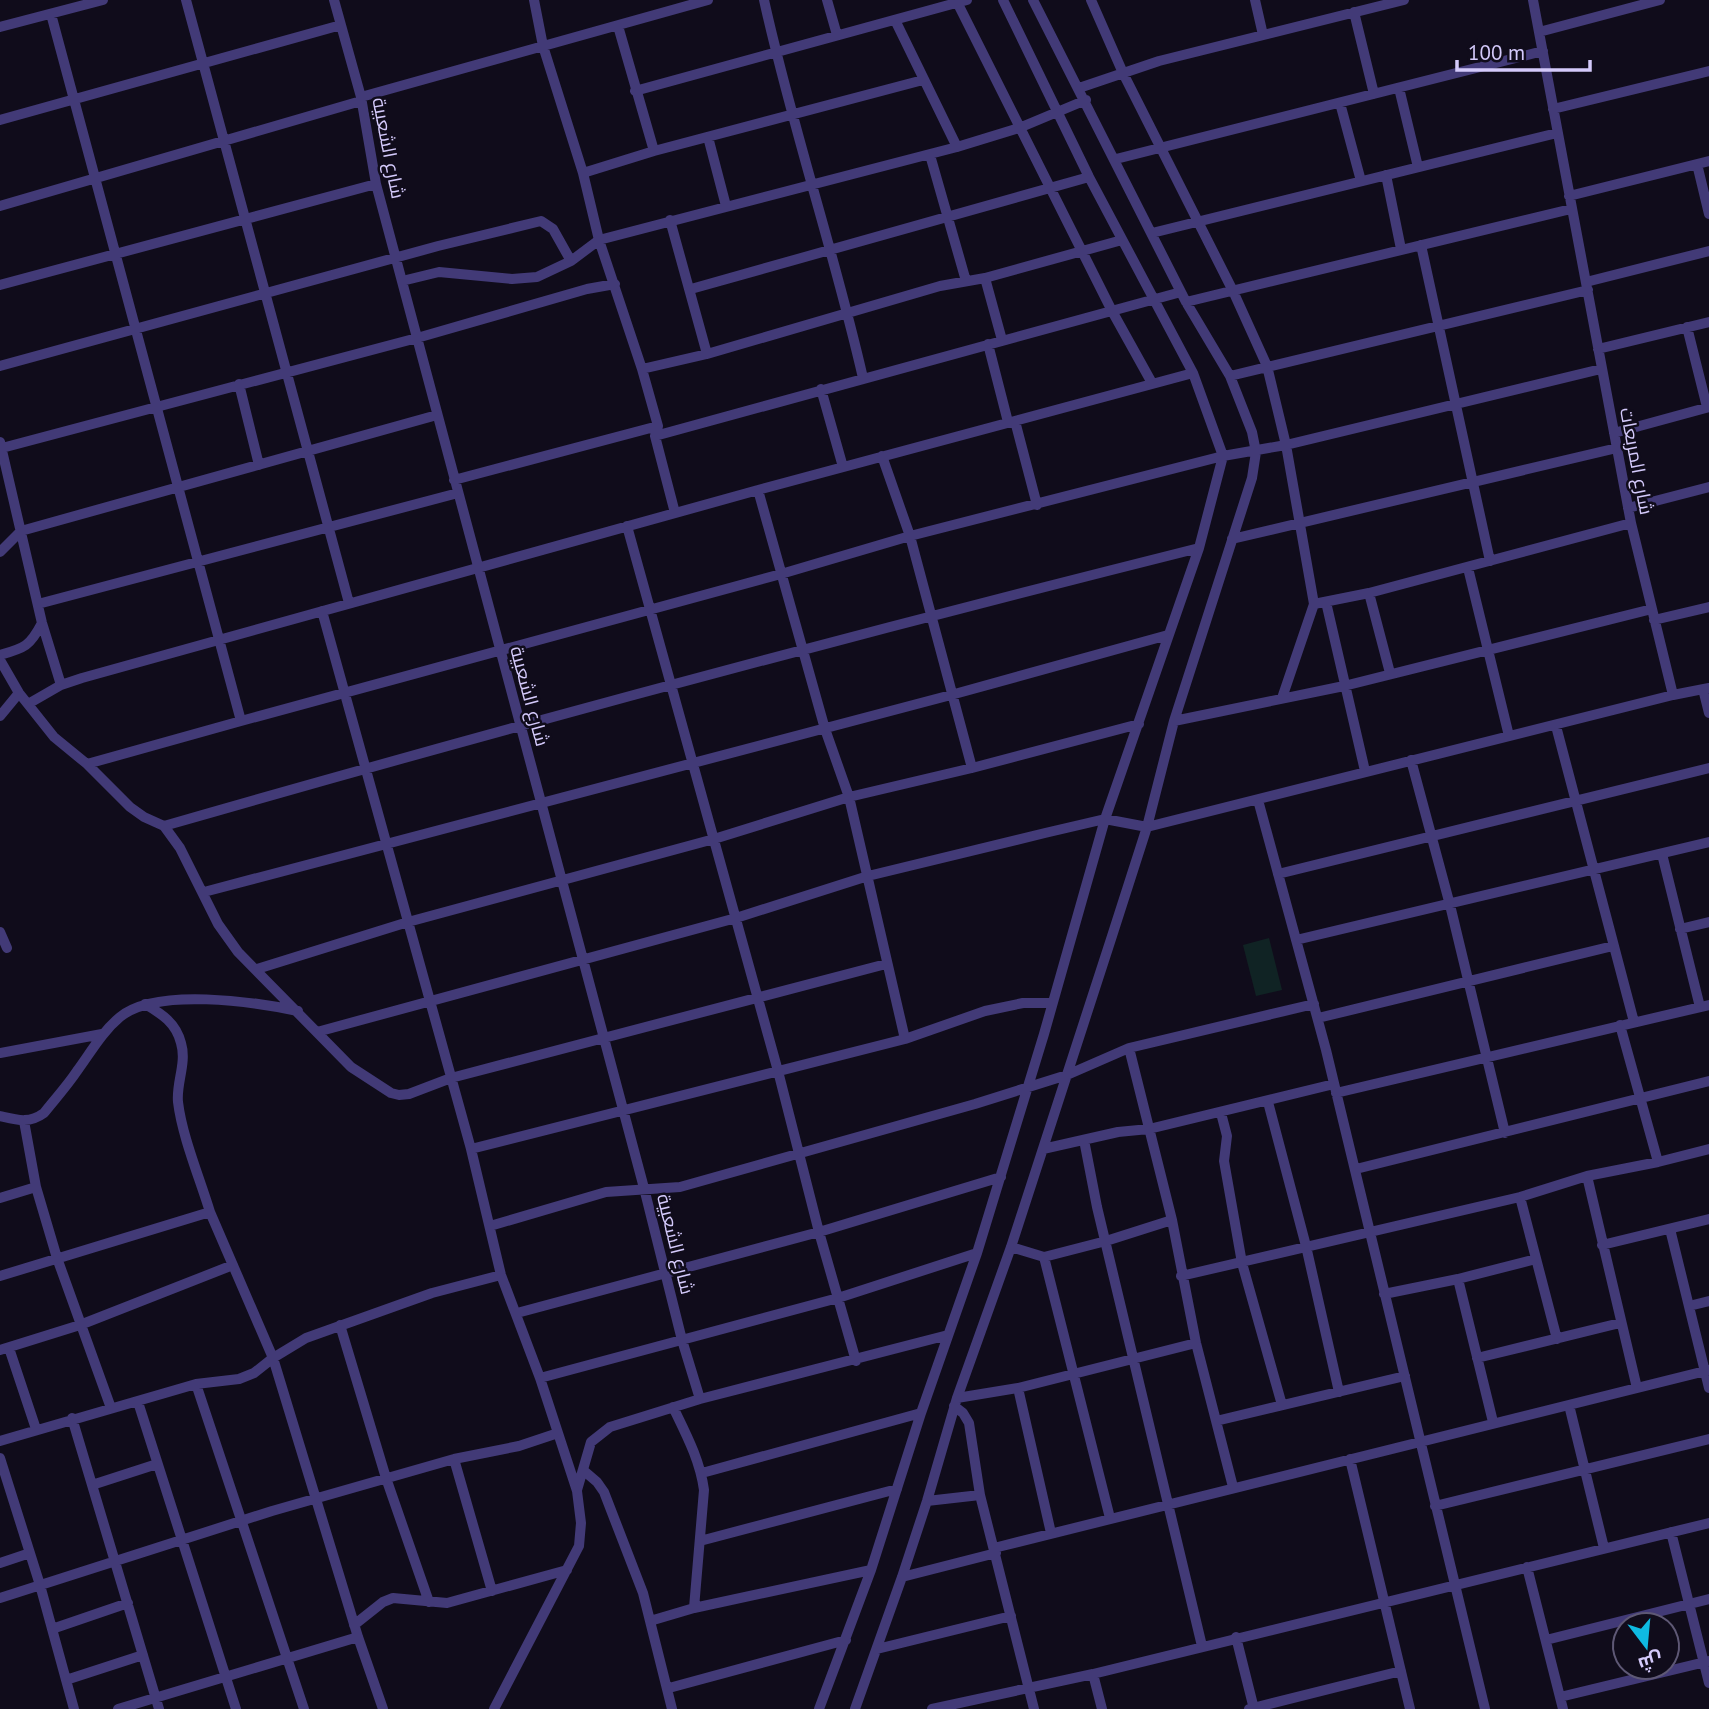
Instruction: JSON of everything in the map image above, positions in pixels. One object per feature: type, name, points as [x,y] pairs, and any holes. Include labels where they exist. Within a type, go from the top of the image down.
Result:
[{"type":"street","points":[[0,27],[103,0]]},
{"type":"street","points":[[186,0],[349,604]]},
{"type":"street","name":"شارع الشعبية","points":[[334,0],[361,99],[376,184],[401,281],[644,1188],[682,1340],[700,1399]]},
{"type":"street","points":[[534,0],[543,46],[583,173],[599,240],[642,369],[676,513]]},
{"type":"street","points":[[0,206],[708,0]]},
{"type":"street","points":[[764,0],[811,184],[848,312],[863,378]]},
{"type":"street","points":[[827,0],[837,35]]},
{"type":"street","points":[[819,1709],[871,1570],[921,1413],[977,1253],[1105,819],[1199,548],[1223,456],[1193,373],[1089,177],[1003,0]]},
{"type":"street","points":[[855,1709],[902,1577],[956,1402],[1011,1247],[1147,827],[1174,721],[1252,478],[1256,452],[1252,432],[1230,376],[1184,297],[1033,0]]},
{"type":"street","points":[[1091,0],[1123,73],[1233,292],[1267,366],[1286,445],[1314,604],[1282,698]]},
{"type":"street","points":[[1255,0],[1263,35]]},
{"type":"street","points":[[1079,88],[1159,61],[1404,0]]},
{"type":"street","name":"شارع المربعات","points":[[1533,0],[1631,523],[1674,695]]},
{"type":"street","points":[[1539,32],[1644,2],[1660,0]]},
{"type":"street","points":[[635,91],[960,1],[1019,128],[1112,311],[1152,383]]},
{"type":"street","points":[[1354,12],[1374,94]]},
{"type":"street","points":[[51,14],[241,720]]},
{"type":"street","points":[[895,20],[957,147]]},
{"type":"street","points":[[0,120],[341,25]]},
{"type":"street","points":[[618,26],[654,151]]},
{"type":"street","points":[[1116,159],[1543,51]]},
{"type":"street","points":[[1553,109],[1709,71]]},
{"type":"street","points":[[583,173],[708,136],[923,80]]},
{"type":"street","points":[[1399,88],[1418,167]]},
{"type":"street","points":[[401,281],[439,272],[512,279],[537,277],[571,261],[599,240],[930,155],[1019,128],[1086,100]]},
{"type":"street","points":[[1340,103],[1361,181]]},
{"type":"street","points":[[1152,233],[1557,133]]},
{"type":"street","points":[[708,136],[726,206]]},
{"type":"street","points":[[930,155],[966,281]]},
{"type":"street","points":[[1569,196],[1709,161]]},
{"type":"street","points":[[1696,164],[1709,214]]},
{"type":"street","points":[[1386,175],[1401,249]]},
{"type":"street","points":[[691,289],[1089,177]]},
{"type":"street","points":[[0,285],[376,184]]},
{"type":"street","points":[[454,480],[821,389],[1154,299],[1233,292],[1571,209]]},
{"type":"street","points":[[670,220],[707,354]]},
{"type":"street","points":[[0,366],[541,221],[554,229],[571,261]]},
{"type":"street","points":[[642,369],[707,354],[940,286],[985,278],[1122,240]]},
{"type":"street","points":[[1421,245],[1490,561]]},
{"type":"street","points":[[1230,376],[1438,325],[1709,251]]},
{"type":"street","points":[[985,278],[1002,340]]},
{"type":"street","points":[[61,685],[42,623],[1,445],[417,338],[587,289],[615,284]]},
{"type":"street","points":[[1598,349],[1709,322]]},
{"type":"street","points":[[1614,433],[1708,407],[1687,327]]},
{"type":"street","points":[[988,344],[1037,505]]},
{"type":"street","points":[[88,764],[781,574],[910,536],[1223,456],[1256,452],[1601,369]]},
{"type":"street","points":[[28,704],[61,685],[219,640],[882,456],[1193,373]]},
{"type":"street","points":[[239,384],[259,465]]},
{"type":"street","points":[[821,389],[843,467]]},
{"type":"street","points":[[0,552],[21,531],[437,415]]},
{"type":"street","points":[[1232,540],[1617,448]]},
{"type":"street","points":[[882,456],[910,536],[972,768]]},
{"type":"street","points":[[1628,508],[1709,488]]},
{"type":"street","points":[[758,490],[825,729],[849,797],[905,1039]]},
{"type":"street","points":[[38,604],[458,493]]},
{"type":"street","points":[[1314,604],[1468,568],[1631,523]]},
{"type":"street","points":[[627,526],[856,1361]]},
{"type":"street","points":[[164,827],[365,768],[802,648],[1199,548]]},
{"type":"street","points":[[1468,568],[1509,736]]},
{"type":"street","points":[[1370,593],[1391,673]]},
{"type":"street","points":[[1326,602],[1365,771]]},
{"type":"street","points":[[1174,721],[1344,686],[1486,650],[1653,614],[1709,607]]},
{"type":"street","points":[[322,611],[471,1149],[501,1275],[540,1378],[577,1491],[581,1523],[579,1546],[494,1709]]},
{"type":"street","points":[[42,623],[29,644],[1,662],[19,693],[54,737],[88,764],[130,807],[164,827],[180,848],[218,924],[238,952],[351,1067],[391,1093],[409,1094],[451,1078],[886,964]]},
{"type":"street","points":[[204,892],[825,729],[1168,635]]},
{"type":"street","points":[[317,1032],[736,918],[869,876],[1105,819],[1147,827],[1365,771],[1706,689],[1709,713]]},
{"type":"street","points":[[0,716],[19,693]]},
{"type":"street","points":[[257,969],[408,922],[714,839],[849,797],[1139,724]]},
{"type":"street","points":[[1556,726],[1634,1022]]},
{"type":"street","points":[[1410,760],[1450,905],[1505,1133]]},
{"type":"street","points":[[1278,874],[1709,768]]},
{"type":"street","points":[[1258,800],[1356,1169],[1485,1709]]},
{"type":"street","points":[[1296,940],[1709,842]]},
{"type":"street","points":[[1043,1149],[1486,1057],[1704,1006],[1680,929],[1662,854]]},
{"type":"street","points":[[1680,929],[1709,922]]},
{"type":"street","points":[[0,932],[7,948]]},
{"type":"street","points":[[1318,1018],[1613,946]]},
{"type":"street","points":[[0,1116],[24,1121],[35,1120],[44,1113],[76,1073],[102,1034],[123,1014],[145,1004],[185,1000],[240,1000],[298,1011]]},
{"type":"street","points":[[471,1149],[905,1039],[985,1011],[1023,1003],[1052,1003]]},
{"type":"street","points":[[145,1004],[164,1016],[174,1027],[182,1044],[183,1065],[178,1102],[210,1212],[273,1358],[354,1625],[383,1709]]},
{"type":"street","points":[[490,1226],[606,1192],[680,1187],[975,1104],[1067,1075],[1129,1048],[1314,1004]]},
{"type":"street","points":[[1620,1025],[1658,1162]]},
{"type":"street","points":[[0,1053],[102,1034]]},
{"type":"street","points":[[1129,1048],[1172,1220],[1196,1343],[1233,1487]]},
{"type":"street","points":[[1356,1169],[1709,1081]]},
{"type":"street","points":[[1268,1102],[1306,1246],[1339,1392]]},
{"type":"street","points":[[1222,1113],[1227,1136],[1224,1161],[1242,1263],[1282,1405]]},
{"type":"street","points":[[24,1121],[36,1187],[57,1258],[111,1408]]},
{"type":"street","points":[[1084,1140],[1097,1207],[1202,1646]]},
{"type":"street","points":[[1181,1276],[1520,1197],[1587,1176],[1709,1149]]},
{"type":"street","points":[[1587,1176],[1637,1388]]},
{"type":"street","points":[[517,1313],[819,1232],[1001,1177]]},
{"type":"street","points":[[0,1198],[36,1187]]},
{"type":"street","points":[[1520,1197],[1558,1339]]},
{"type":"street","points":[[0,1276],[210,1212]]},
{"type":"street","points":[[1602,1245],[1709,1219]]},
{"type":"street","points":[[1011,1247],[1044,1257],[1107,1241],[1172,1220]]},
{"type":"street","points":[[1670,1229],[1707,1371],[1709,1388]]},
{"type":"street","points":[[540,1378],[838,1298],[977,1253]]},
{"type":"street","points":[[1044,1257],[1110,1518]]},
{"type":"street","points":[[1384,1294],[1535,1259]]},
{"type":"street","points":[[36,1429],[5,1349],[80,1325],[233,1265]]},
{"type":"street","points":[[0,1441],[196,1384],[239,1380],[306,1338],[432,1293],[501,1275]]},
{"type":"street","points":[[1458,1279],[1493,1422]]},
{"type":"street","points":[[1689,1306],[1709,1301]]},
{"type":"street","points":[[1478,1358],[1620,1324]]},
{"type":"street","points":[[340,1325],[386,1478],[429,1602]]},
{"type":"street","points":[[577,1491],[591,1442],[610,1427],[700,1399],[856,1361],[948,1335]]},
{"type":"street","points":[[956,1402],[1196,1343]]},
{"type":"street","points":[[902,1577],[1051,1533],[1707,1371]]},
{"type":"street","points":[[1216,1421],[1405,1376]]},
{"type":"street","points":[[196,1384],[304,1709]]},
{"type":"street","points":[[1018,1388],[1051,1533]]},
{"type":"street","points":[[138,1402],[236,1709]]},
{"type":"street","points":[[956,1402],[969,1423],[980,1495],[1034,1709]]},
{"type":"street","points":[[1569,1405],[1604,1548]]},
{"type":"street","points":[[673,1407],[702,1473],[704,1490],[694,1608]]},
{"type":"street","points":[[702,1473],[921,1413]]},
{"type":"street","points":[[72,1419],[159,1709]]},
{"type":"street","points":[[0,1598],[317,1498],[454,1459],[519,1446],[558,1433]]},
{"type":"street","points":[[1435,1506],[1709,1439]]},
{"type":"street","points":[[0,1458],[40,1586],[74,1709]]},
{"type":"street","points":[[454,1459],[492,1591]]},
{"type":"street","points":[[1350,1459],[1410,1709]]},
{"type":"street","points":[[92,1485],[158,1464]]},
{"type":"street","points":[[583,1471],[597,1482],[604,1492],[642,1593],[669,1688],[672,1709]]},
{"type":"street","points":[[700,1541],[897,1489]]},
{"type":"street","points":[[927,1501],[980,1495]]},
{"type":"street","points":[[932,1709],[1093,1674],[1709,1522]]},
{"type":"street","points":[[1671,1532],[1707,1662],[1709,1683]]},
{"type":"street","points":[[0,1563],[30,1553]]},
{"type":"street","points":[[1527,1567],[1563,1709]]},
{"type":"street","points":[[354,1625],[383,1602],[393,1598],[447,1603],[567,1570]]},
{"type":"street","points":[[650,1622],[694,1608],[871,1570]]},
{"type":"street","points":[[1546,1640],[1709,1599]]},
{"type":"street","points":[[52,1629],[128,1603]]},
{"type":"street","points":[[877,1649],[1011,1616]]},
{"type":"street","points":[[118,1709],[358,1637]]},
{"type":"street","points":[[1236,1637],[1252,1709],[1401,1671]]},
{"type":"street","points":[[669,1688],[846,1640]]},
{"type":"street","points":[[66,1680],[143,1655]]},
{"type":"street","points":[[1560,1697],[1707,1662]]},
{"type":"street","points":[[1093,1674],[1102,1709]]},
{"type":"green space","points":[[1269,938],[1282,990],[1256,996],[1243,945]]}]
